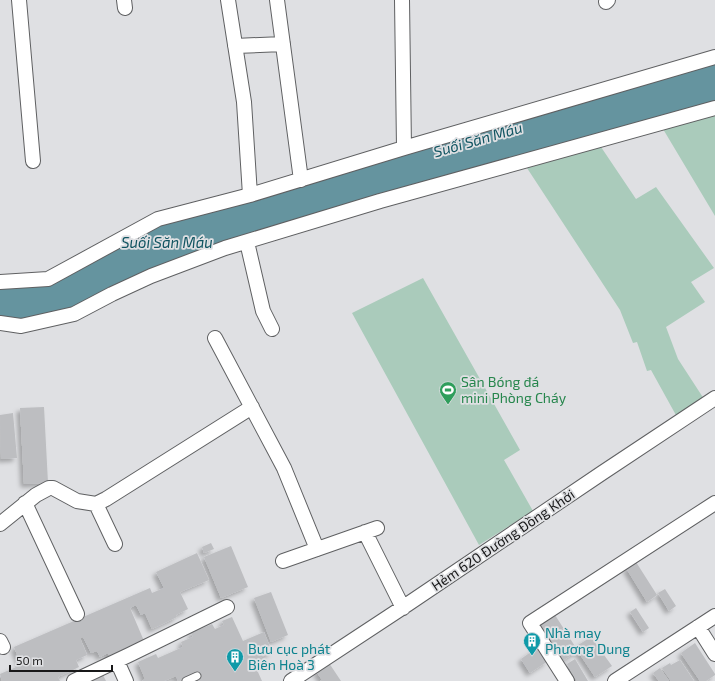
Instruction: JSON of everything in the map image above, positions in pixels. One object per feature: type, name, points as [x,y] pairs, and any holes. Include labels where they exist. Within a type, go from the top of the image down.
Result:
[{"type":"street","points":[[19,0],[33,161]]},
{"type":"street","points":[[228,0],[244,102],[250,195]]},
{"type":"street","points":[[277,0],[301,180]]},
{"type":"street","points":[[402,0],[404,148]]},
{"type":"street","points":[[235,46],[283,44]]},
{"type":"street","points":[[0,282],[48,279],[158,219],[250,195],[404,148],[715,57]]},
{"type":"street","points":[[0,324],[21,326],[74,314],[151,276],[225,248],[380,201],[715,108]]},
{"type":"street","points":[[247,242],[264,315],[272,329]]},
{"type":"street","points":[[215,338],[291,484],[317,549]]},
{"type":"street","name":"Hẻm 620 Đường Đồng Khởi","points":[[291,681],[403,608],[715,398]]},
{"type":"street","points":[[0,524],[24,503],[45,490],[54,488],[77,501],[96,504],[252,407]]},
{"type":"street","points":[[24,503],[77,614]]},
{"type":"street","points":[[567,681],[530,623],[715,503]]},
{"type":"street","points":[[96,504],[115,544]]},
{"type":"street","points":[[284,561],[371,530],[403,608]]},
{"type":"street","points":[[74,681],[227,607]]},
{"type":"street","points":[[615,681],[715,616]]},
{"type":"street","points":[[698,627],[715,654]]},
{"type":"street","points":[[117,661],[126,681]]},
{"type":"lane","points":[[186,681],[197,676]]},
{"type":"green space","points":[[715,113],[715,216],[663,129]]},
{"type":"green space","points":[[601,147],[636,199],[656,187],[714,268],[691,282],[705,302],[666,327],[678,359],[704,399],[677,417],[651,370],[647,371],[637,342],[633,343],[620,310],[527,168]]},
{"type":"green space","name":"Sân Bóng đá mini Phòng Cháy","points":[[423,278],[520,450],[504,460],[533,511],[479,545],[352,313]]},
{"type":"water","name":"Suối Săn Máu","points":[[715,62],[715,103],[377,197],[73,310],[21,322],[0,319],[0,287],[48,284],[160,223]]},
{"type":"building","points":[[44,407],[48,483],[24,484],[20,408]]},
{"type":"building","points":[[13,413],[17,458],[1,459],[0,415]]},
{"type":"building","points":[[211,543],[214,549],[204,553],[202,547]]},
{"type":"building","points":[[231,546],[248,587],[221,598],[204,557]]},
{"type":"building","points":[[197,553],[209,580],[180,592],[188,609],[176,615],[177,617],[152,629],[145,613],[141,615],[136,605],[130,608],[144,641],[121,651],[123,655],[111,660],[108,653],[100,657],[97,651],[91,653],[83,637],[80,638],[87,655],[76,660],[79,667],[58,677],[60,681],[2,681],[0,674],[21,665],[14,647],[150,588],[152,593],[164,588],[156,572]]},
{"type":"building","points":[[636,562],[657,595],[647,602],[626,568]]},
{"type":"building","points":[[665,589],[676,606],[669,611],[658,593]]},
{"type":"building","points":[[271,592],[288,635],[271,642],[254,598]]},
{"type":"building","points":[[636,608],[649,628],[643,632],[630,612]]},
{"type":"building","points":[[555,615],[578,651],[562,661],[539,624]]},
{"type":"building","points":[[232,617],[243,641],[264,632],[272,652],[253,661],[262,681],[199,681],[196,674],[179,681],[176,676],[164,681],[142,681],[145,679],[138,662],[156,654],[158,658],[183,647],[181,642],[193,637],[191,633],[212,624],[215,629],[224,625],[222,621]]},
{"type":"building","points":[[591,637],[612,666],[595,677],[575,647]]},
{"type":"building","points":[[695,643],[715,674],[706,681],[700,681],[681,653]]},
{"type":"building","points":[[538,647],[548,661],[530,673],[521,659]]},
{"type":"building","points":[[575,659],[588,681],[577,681],[567,664]]},
{"type":"building","points":[[680,660],[694,681],[671,681],[662,668],[670,663],[671,665]]},
{"type":"building","points":[[329,663],[341,681],[320,681],[322,680],[316,671]]},
{"type":"building","points":[[660,668],[669,681],[659,681],[653,673]]},
{"type":"building","points":[[102,673],[106,681],[85,681]]},
{"type":"place","name":"Sân Bóng đá mini Phòng Cháy","points":[[448,405]]},
{"type":"place","name":"Nhà may Phương Dung","points":[[532,656]]},
{"type":"place","name":"Bưu cục phát Biên Hoà 3","points":[[235,672]]}]
